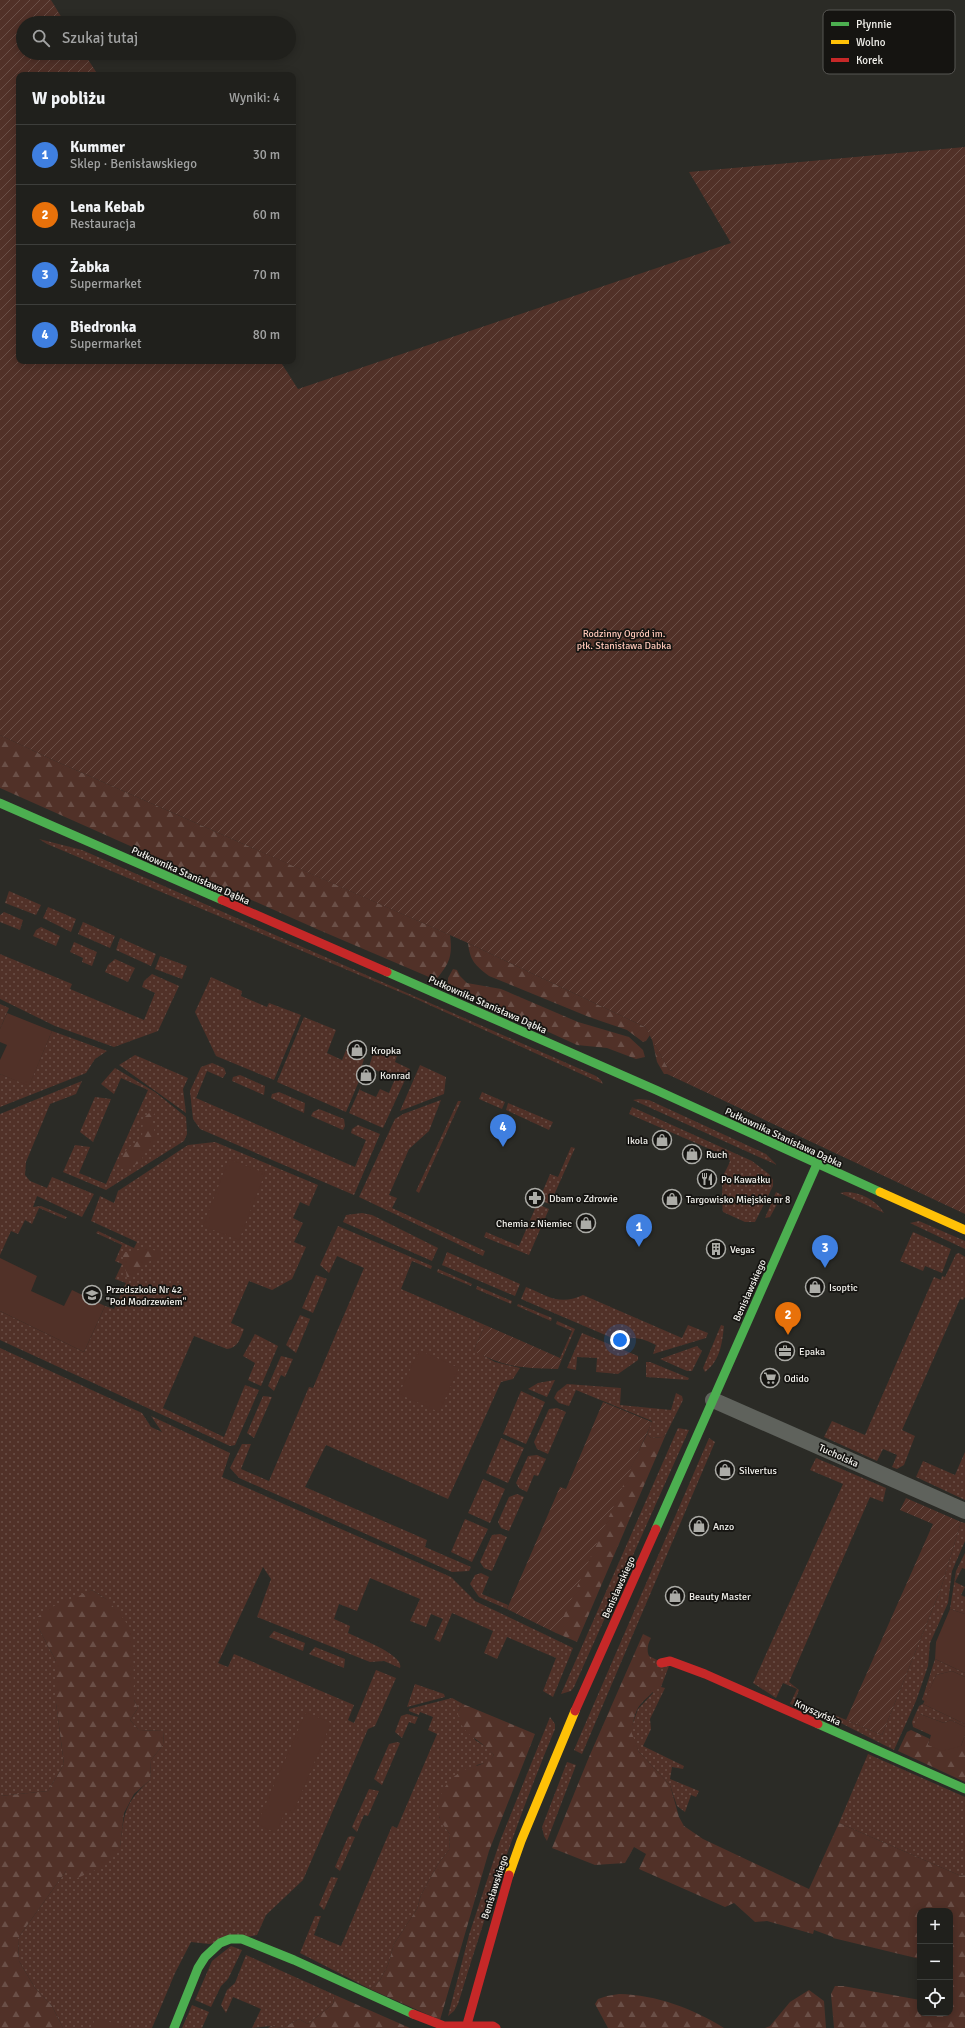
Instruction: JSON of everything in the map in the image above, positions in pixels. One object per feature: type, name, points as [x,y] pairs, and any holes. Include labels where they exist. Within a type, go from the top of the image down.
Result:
[{"type":"street","name":"Pułkownika Stanisława Dąbka","points":[[0,803],[656,1090],[965,1230]]},
{"type":"street","name":"Benisławskiego","points":[[466,2027],[505,1888],[521,1841],[571,1720],[817,1164]]},
{"type":"street","name":"Tucholska","points":[[713,1400],[965,1511]]},
{"type":"street","name":"Knyszyńska","points":[[661,1663],[670,1661],[705,1674],[965,1789]]},
{"type":"street","points":[[174,2028],[198,1968],[205,1957],[220,1943],[230,1939],[242,1938],[435,2024],[444,2026],[496,2028]]},
{"type":"green space","name":"Rodzinny Ogród im. płk. Stanisława Dabka","points":[[0,0],[51,0],[61,16],[16,16],[16,60],[88,60],[96,72],[16,72],[16,364],[282,364],[298,389],[731,243],[689,172],[965,147],[965,1214],[667,1074],[673,1071],[669,1070],[645,1027],[468,943],[53,760],[0,735]]},
{"type":"green space","points":[[0,735],[53,760],[450,935],[451,949],[447,964],[436,980],[319,930],[0,788]]},
{"type":"green space","points":[[39,839],[82,850],[596,1076],[603,1084],[414,998],[47,844]]},
{"type":"green space","points":[[9,891],[41,905],[36,915],[5,903]]},
{"type":"green space","points":[[48,907],[76,919],[71,932],[43,918]]},
{"type":"green space","points":[[4,912],[23,920],[20,930],[0,922],[0,915]]},
{"type":"green space","points":[[83,922],[115,936],[110,948],[78,934]]},
{"type":"green space","points":[[41,927],[60,936],[56,946],[33,936],[36,930]]},
{"type":"green space","points":[[120,938],[156,954],[151,966],[116,950]]},
{"type":"green space","points":[[74,942],[97,952],[92,966],[82,962],[83,958],[70,952]]},
{"type":"green space","points":[[468,943],[645,1027],[650,1035],[646,1041],[643,1042],[627,1030],[589,1017],[489,976],[474,962],[470,954]]},
{"type":"green space","points":[[0,954],[72,984],[70,989],[144,1020],[155,993],[142,987],[144,981],[152,974],[179,986],[158,1031],[114,1047],[55,1026],[0,999]]},
{"type":"green space","points":[[160,956],[187,966],[182,979],[155,969]]},
{"type":"green space","points":[[115,959],[135,968],[128,982],[105,972],[108,965]]},
{"type":"green space","points":[[453,969],[457,970],[460,976],[467,983],[501,989],[578,1022],[629,1037],[643,1050],[645,1057],[636,1059],[607,1048],[577,1045],[448,986],[448,978]]},
{"type":"green space","points":[[211,977],[242,991],[241,996],[267,1007],[269,1003],[301,1015],[274,1080],[216,1056],[195,1012]]},
{"type":"green space","points":[[0,1004],[9,1008],[0,1029]]},
{"type":"green space","points":[[7,1013],[52,1031],[29,1086],[0,1074],[0,1060],[7,1045],[0,1042],[0,1029]]},
{"type":"green space","points":[[304,1017],[336,1030],[327,1053],[342,1060],[350,1041],[353,1043],[349,1053],[364,1059],[357,1081],[359,1081],[346,1112],[277,1082]]},
{"type":"green space","points":[[52,1031],[107,1051],[95,1059],[86,1073],[0,1107],[0,1074],[29,1085]]},
{"type":"green space","points":[[652,1039],[669,1070],[673,1071],[671,1074],[664,1074],[657,1062]]},
{"type":"green space","points":[[375,1047],[397,1056],[395,1062],[410,1069],[383,1128],[349,1113],[361,1086],[360,1090],[376,1097],[380,1089],[389,1093],[395,1079],[369,1067]]},
{"type":"green space","points":[[135,1055],[188,1078],[183,1089],[186,1113],[119,1065]]},
{"type":"green space","points":[[212,1063],[224,1068],[226,1073],[223,1078],[207,1071],[196,1098],[355,1167],[366,1140],[351,1133],[352,1129],[358,1125],[380,1134],[354,1195],[200,1129],[193,1119],[190,1091],[201,1067]]},
{"type":"green space","points":[[420,1065],[446,1077],[444,1094],[400,1111]]},
{"type":"green space","points":[[115,1068],[155,1092],[186,1117],[187,1134],[184,1141],[106,1190],[63,1172],[75,1145],[90,1147],[79,1173],[106,1184],[148,1090],[121,1078],[114,1094],[101,1084]]},
{"type":"green space","points":[[240,1075],[265,1086],[264,1095],[232,1081],[233,1077]]},
{"type":"green space","points":[[82,1081],[76,1094],[50,1104],[26,1162],[25,1175],[30,1181],[47,1188],[52,1177],[94,1194],[82,1217],[37,1196],[33,1207],[41,1206],[67,1217],[65,1219],[39,1208],[32,1224],[25,1220],[18,1234],[11,1231],[0,1255],[0,1114]]},
{"type":"green space","points":[[279,1092],[305,1103],[304,1113],[271,1098],[272,1094]]},
{"type":"green space","points":[[482,1092],[505,1102],[502,1109],[479,1099]]},
{"type":"green space","points":[[95,1097],[111,1099],[93,1142],[80,1132]]},
{"type":"green space","points":[[441,1100],[429,1131],[409,1149],[389,1195],[397,1198],[392,1208],[485,1251],[483,1256],[359,1197],[395,1119],[403,1114]]},
{"type":"green space","points":[[633,1100],[649,1100],[766,1154],[777,1165]]},
{"type":"green space","points":[[458,1101],[461,1101],[419,1193],[416,1191]]},
{"type":"green space","points":[[508,1103],[553,1122],[549,1130],[506,1110]]},
{"type":"green space","points":[[632,1107],[752,1161],[769,1174],[773,1180],[773,1186],[755,1222],[745,1222],[723,1212],[723,1176],[730,1161],[728,1157],[629,1114]]},
{"type":"green space","points":[[319,1109],[344,1119],[345,1126],[343,1130],[311,1116],[313,1112]]},
{"type":"green space","points":[[151,1111],[155,1113],[151,1118],[157,1141],[150,1148],[146,1149],[142,1155],[143,1160],[137,1164],[121,1169],[119,1168],[120,1162],[126,1150],[142,1138],[143,1119]]},
{"type":"green space","points":[[215,1142],[318,1185],[309,1206],[300,1202],[293,1218],[303,1223],[294,1242],[306,1247],[292,1279],[272,1290],[249,1281],[231,1323],[244,1329],[234,1347],[227,1349],[194,1336],[163,1408],[224,1437],[245,1385],[259,1390],[235,1445],[230,1446],[0,1340],[0,1311],[84,1352],[105,1306],[114,1309],[126,1283],[115,1279],[122,1264],[115,1261],[122,1245],[96,1233],[98,1231],[134,1248],[137,1242],[91,1221],[100,1196],[114,1203],[118,1191],[188,1145]]},
{"type":"green space","points":[[571,1147],[575,1148],[550,1204],[539,1200],[550,1174],[558,1177]]},
{"type":"green space","points":[[229,1159],[265,1173],[239,1240],[203,1226]]},
{"type":"green space","points":[[776,1192],[782,1195],[770,1217],[765,1218]]},
{"type":"green space","points":[[840,1193],[857,1193],[868,1198],[877,1204],[884,1213]]},
{"type":"green space","points":[[537,1204],[549,1209],[529,1255],[484,1237],[486,1232],[519,1246]]},
{"type":"green space","points":[[362,1213],[372,1215],[438,1248],[432,1261],[343,1222],[346,1215]]},
{"type":"green space","points":[[919,1221],[965,1241],[965,1249],[910,1223]]},
{"type":"green space","points":[[338,1226],[432,1266],[431,1269],[412,1261],[401,1289],[485,1325],[474,1350],[495,1362],[520,1368],[513,1379],[501,1382],[448,1499],[326,1445],[305,1487],[427,1540],[425,1547],[471,1567],[469,1571],[452,1572],[239,1478],[230,1468],[242,1444],[251,1444],[241,1469],[269,1481],[309,1387],[313,1388],[364,1268],[337,1256],[329,1273],[320,1265]]},
{"type":"green space","points":[[913,1232],[951,1249],[942,1273],[925,1266],[923,1271],[900,1261]]},
{"type":"green space","points":[[144,1248],[158,1251],[166,1255],[148,1262],[127,1278],[123,1252],[132,1252]]},
{"type":"green space","points":[[447,1252],[520,1284],[515,1296],[442,1265]]},
{"type":"green space","points":[[959,1253],[965,1257],[965,1297],[963,1300],[960,1299],[902,1430],[915,1436],[904,1465],[897,1469],[892,1467],[897,1455],[883,1449],[877,1461],[824,1437],[832,1421],[865,1435],[934,1277],[941,1280],[942,1276],[945,1277],[956,1254]]},
{"type":"green space","points":[[0,1258],[37,1276],[31,1291],[64,1306],[72,1290],[105,1306],[84,1352],[0,1311]]},
{"type":"green space","points":[[438,1269],[472,1284],[471,1286],[437,1272]]},
{"type":"green space","points":[[316,1275],[327,1279],[313,1313],[302,1308]]},
{"type":"green space","points":[[477,1286],[512,1301],[511,1304],[476,1289]]},
{"type":"green space","points":[[526,1287],[560,1300],[567,1300],[583,1295],[682,1338],[688,1325],[708,1333],[706,1338],[653,1354],[656,1345],[649,1342],[631,1338],[627,1339],[624,1343],[521,1299]]},
{"type":"green space","points":[[518,1304],[552,1318],[551,1321],[517,1306]]},
{"type":"green space","points":[[300,1315],[310,1319],[296,1353],[286,1345]]},
{"type":"green space","points":[[557,1321],[575,1329],[562,1359],[560,1358],[572,1331],[556,1324]]},
{"type":"green space","points":[[485,1325],[562,1359],[558,1369],[516,1366],[497,1361],[476,1352],[474,1350]]},
{"type":"green space","points":[[721,1325],[724,1326],[719,1352],[714,1363],[705,1372],[703,1368]]},
{"type":"green space","points":[[582,1333],[638,1356],[638,1360],[618,1374],[596,1372],[597,1358],[577,1357],[576,1370],[567,1368]]},
{"type":"green space","points":[[255,1334],[278,1346],[261,1386],[248,1380],[255,1363],[243,1356]]},
{"type":"green space","points":[[697,1346],[702,1351],[692,1371],[687,1371],[660,1359]]},
{"type":"green space","points":[[0,1348],[142,1413],[151,1427],[162,1432],[151,1416],[230,1453],[222,1477],[451,1577],[475,1601],[573,1648],[553,1697],[543,1691],[556,1658],[507,1637],[497,1659],[484,1653],[493,1631],[452,1613],[440,1642],[434,1639],[443,1619],[431,1614],[426,1627],[410,1621],[420,1599],[370,1578],[357,1611],[339,1604],[334,1619],[350,1626],[348,1633],[380,1648],[395,1658],[400,1663],[400,1668],[384,1661],[370,1662],[257,1617],[271,1579],[263,1567],[218,1663],[228,1667],[234,1654],[354,1705],[348,1720],[354,1723],[376,1670],[396,1678],[375,1726],[368,1729],[303,1880],[266,1915],[257,1935],[209,1944],[191,1942],[175,1973],[152,2028],[63,2028],[52,2006],[35,1988],[19,1961],[18,1938],[66,1871],[120,1847],[124,1817],[130,1803],[141,1788],[150,1780],[151,1760],[163,1745],[164,1731],[139,1730],[130,1720],[138,1708],[134,1700],[106,1599],[92,1590],[78,1598],[39,1629],[56,1661],[56,1703],[64,1764],[48,1791],[0,1796]]},
{"type":"green space","points":[[419,1350],[459,1368],[439,1412],[399,1394]]},
{"type":"green space","points":[[281,1356],[293,1359],[285,1377],[281,1375],[274,1391],[268,1386]]},
{"type":"green space","points":[[646,1362],[650,1362],[689,1378],[688,1380],[646,1377]]},
{"type":"green space","points":[[555,1380],[547,1397],[528,1389],[538,1383]]},
{"type":"green space","points":[[567,1384],[621,1388],[620,1405],[671,1410],[676,1393],[682,1396],[683,1400],[666,1434],[663,1437],[651,1438],[647,1434],[652,1421],[576,1390],[569,1406],[559,1403],[554,1398],[557,1392]]},
{"type":"green space","points":[[521,1391],[545,1402],[526,1444],[503,1434]]},
{"type":"green space","points":[[263,1396],[272,1397],[254,1438],[247,1433]]},
{"type":"green space","points":[[603,1402],[652,1422],[556,1633],[507,1609],[560,1487],[566,1489]]},
{"type":"green space","points":[[557,1408],[566,1412],[548,1454],[537,1449],[534,1442],[549,1409]]},
{"type":"green space","points":[[678,1428],[689,1430],[574,1687],[571,1691],[561,1694]]},
{"type":"green space","points":[[647,1434],[651,1438],[663,1437],[666,1434],[577,1642],[556,1633],[554,1626]]},
{"type":"green space","points":[[501,1438],[524,1448],[508,1483],[486,1473]]},
{"type":"green space","points":[[709,1438],[715,1442],[582,1754],[574,1750]]},
{"type":"green space","points":[[965,1452],[965,1500],[916,1477],[923,1461],[955,1475]]},
{"type":"green space","points":[[537,1455],[546,1459],[538,1476],[534,1475],[527,1492],[519,1488],[516,1483],[528,1456]]},
{"type":"green space","points":[[816,1458],[886,1488],[883,1502],[870,1497],[789,1682],[799,1690],[793,1705],[790,1704],[797,1689],[783,1683],[776,1698],[753,1683],[843,1484],[810,1470]]},
{"type":"green space","points":[[483,1479],[505,1489],[490,1523],[468,1513]]},
{"type":"green space","points":[[517,1494],[524,1497],[509,1531],[501,1528],[498,1522],[509,1497]]},
{"type":"green space","points":[[906,1498],[961,1522],[941,1588],[882,1735],[846,1720],[933,1524],[900,1510]]},
{"type":"green space","points":[[465,1519],[488,1529],[472,1562],[451,1552]]},
{"type":"green space","points":[[961,1522],[965,1523],[965,1541],[952,1571],[948,1603],[930,1643],[928,1666],[916,1701],[894,1750],[831,1718],[832,1714],[882,1735],[941,1588]]},
{"type":"green space","points":[[500,1534],[507,1537],[492,1571],[484,1568],[480,1562],[492,1535]]},
{"type":"green space","points":[[965,1553],[965,1569],[962,1568],[955,1582],[965,1587],[961,1595],[965,1597],[965,1614],[950,1609],[956,1571]]},
{"type":"green space","points":[[481,1573],[489,1577],[482,1594],[508,1605],[507,1609],[479,1597],[470,1584],[475,1575]]},
{"type":"green space","points":[[92,1590],[106,1599],[120,1614],[133,1632],[134,1700],[138,1708],[130,1720],[139,1730],[164,1731],[163,1745],[151,1760],[150,1780],[134,1794],[124,1813],[120,1847],[100,1868],[75,1879],[66,1871],[18,1938],[19,1961],[35,1988],[52,2006],[63,2028],[0,2028],[0,1796],[48,1791],[64,1764],[56,1703],[56,1661],[39,1629],[38,1617],[56,1605]]},
{"type":"green space","points":[[950,1609],[965,1614],[965,1673],[935,1659],[936,1642]]},
{"type":"green space","points":[[274,1631],[305,1643],[303,1651],[269,1637]]},
{"type":"green space","points":[[643,1634],[651,1638],[648,1645],[649,1657],[658,1670],[660,1680],[656,1689],[639,1706],[634,1717],[631,1731],[639,1752],[670,1785],[679,1817],[684,1826],[703,1839],[809,1889],[839,1823],[961,1876],[965,1875],[965,2028],[834,2028],[831,1994],[835,1986],[843,1986],[917,1999],[917,2016],[953,2016],[953,1908],[917,1908],[917,1958],[833,1938],[814,1930],[813,1934],[767,1921],[755,1922],[734,1903],[725,1907],[639,1869],[646,1854],[634,1847],[625,1863],[595,1865],[552,1848],[589,1757]]},
{"type":"green space","points":[[315,1647],[345,1659],[344,1668],[309,1654]]},
{"type":"green space","points":[[647,1655],[669,1666],[661,1687],[665,1688],[650,1719],[651,1729],[643,1746],[684,1766],[683,1769],[672,1767],[670,1779],[699,1791],[696,1797],[691,1795],[685,1812],[677,1806],[670,1785],[639,1752],[630,1731],[638,1709],[653,1693],[651,1662]]},
{"type":"green space","points":[[935,1659],[965,1673],[965,1677],[952,1671],[936,1675],[925,1701],[922,1700]]},
{"type":"green space","points":[[952,1671],[965,1677],[965,1724],[923,1704],[936,1675]]},
{"type":"green space","points":[[415,1684],[444,1694],[445,1697],[407,1707]]},
{"type":"green space","points":[[452,1698],[463,1704],[458,1711],[475,1740],[488,1748],[494,1755],[489,1762],[477,1765],[439,1817],[450,1835],[449,1850],[438,1864],[421,1895],[417,1909],[394,1944],[388,1965],[380,1980],[370,1989],[300,1953],[315,1916],[321,1916],[314,1935],[341,1946],[392,1826],[397,1828],[437,1734],[428,1730],[433,1717],[420,1712],[419,1715],[409,1711],[409,1709]]},
{"type":"green space","points":[[463,1704],[535,1734],[489,1851],[440,2020],[370,1989],[380,1980],[388,1965],[394,1944],[417,1909],[421,1895],[438,1864],[449,1850],[450,1835],[441,1821],[438,1810],[438,1804],[445,1786],[463,1770],[487,1762],[494,1755],[489,1749],[471,1736],[462,1725],[459,1719],[458,1711]]},
{"type":"green space","points":[[923,1704],[965,1724],[965,1727],[951,1720],[944,1723],[920,1714],[931,1735],[913,1727],[912,1722],[919,1706]]},
{"type":"green space","points":[[306,1712],[331,1723],[293,1813],[286,1810],[276,1833],[257,1824]]},
{"type":"green space","points":[[407,1714],[418,1717],[415,1724],[409,1722],[402,1738],[395,1732],[401,1716]]},
{"type":"green space","points":[[920,1714],[944,1723],[951,1720],[965,1727],[965,1735],[961,1746],[942,1751],[928,1745],[931,1735],[914,1726]]},
{"type":"green space","points":[[550,1717],[555,1724],[555,1729],[503,1865],[458,2004],[454,2011],[448,2016],[469,1935],[500,1841]]},
{"type":"green space","points":[[911,1730],[930,1739],[928,1745],[961,1746],[965,1735],[965,1782],[898,1751],[907,1732]]},
{"type":"green space","points":[[397,1742],[400,1743],[382,1785],[374,1779],[389,1744]]},
{"type":"green space","points":[[868,1754],[965,1797],[965,1875],[961,1876],[839,1823]]},
{"type":"green space","points":[[567,1762],[576,1765],[547,1841],[542,1827]]},
{"type":"green space","points":[[369,1789],[379,1791],[368,1816],[364,1815],[357,1832],[352,1827]]},
{"type":"green space","points":[[348,1837],[355,1837],[340,1871],[335,1867]]},
{"type":"green space","points":[[331,1877],[338,1878],[324,1910],[319,1905]]},
{"type":"green space","points":[[231,1946],[242,1950],[228,1979],[221,1986],[211,2007],[195,2000],[212,1961]]},
{"type":"green space","points":[[246,1955],[335,1995],[333,2004],[308,2024],[299,2019],[283,2028],[271,2026],[252,2028],[261,2009],[233,1997],[226,2013],[221,2005],[227,1990],[235,1983]]},
{"type":"green space","points":[[809,1990],[824,2001],[826,2028],[765,2028],[770,2026],[790,2002]]},
{"type":"green space","points":[[619,1994],[647,1997],[674,2004],[699,2014],[724,2028],[608,2028],[595,2004],[598,1999]]},
{"type":"green space","points":[[335,1995],[410,2028],[283,2028],[299,2019],[308,2024],[333,2004]]},
{"type":"green space","points":[[192,2005],[209,2012],[202,2028],[182,2028]]},
{"type":"green space","points":[[95,2018],[132,2028],[92,2028]]},
{"type":"green space","points":[[271,2026],[283,2028],[268,2028]]},
{"type":"traffic: fast","points":[[0,803],[222,900]]},
{"type":"traffic: fast","points":[[387,972],[656,1090],[880,1192]]},
{"type":"traffic: fast","points":[[656,1529],[817,1164]]},
{"type":"traffic: fast","points":[[818,1724],[965,1789]]},
{"type":"traffic: fast","points":[[174,2028],[198,1968],[205,1957],[220,1943],[230,1939],[242,1939],[294,1960],[413,2014]]},
{"type":"traffic: slow","points":[[880,1192],[965,1230]]},
{"type":"traffic: slow","points":[[509,1875],[521,1841],[575,1711]]},
{"type":"traffic: jam","points":[[222,900],[387,972]]},
{"type":"traffic: jam","points":[[575,1711],[656,1529]]},
{"type":"traffic: jam","points":[[661,1663],[670,1661],[705,1674],[818,1724]]},
{"type":"traffic: jam","points":[[466,2028],[509,1875]]},
{"type":"traffic: jam","points":[[413,2014],[444,2026],[493,2026],[496,2028]]},
{"type":"place","name":"Kropka","points":[[357,1050]]},
{"type":"place","name":"Konrad","points":[[366,1075]]},
{"type":"place","name":"Ikola","points":[[662,1140]]},
{"type":"place","name":"Biedronka","points":[[503,1147]]},
{"type":"place","name":"Ruch","points":[[692,1154]]},
{"type":"place","name":"Po Kawałku","points":[[707,1179]]},
{"type":"place","name":"Dbam o Zdrowie","points":[[535,1198]]},
{"type":"place","name":"Targowisko Miejskie nr 8","points":[[672,1199]]},
{"type":"place","name":"Chemia z Niemiec","points":[[586,1223]]},
{"type":"place","name":"Kummer","points":[[639,1247]]},
{"type":"place","name":"Vegas","points":[[716,1249]]},
{"type":"place","name":"Żabka","points":[[825,1268]]},
{"type":"place","name":"Isoptic","points":[[815,1287]]},
{"type":"place","name":"Przedszkole Nr 42 \"Pod Modrzewiem\"","points":[[92,1295]]},
{"type":"place","name":"Lena Kebab","points":[[788,1335]]},
{"type":"place","name":"Epaka","points":[[785,1351]]},
{"type":"place","name":"Odido","points":[[770,1378]]},
{"type":"place","name":"Silvertus","points":[[725,1470]]},
{"type":"place","name":"Anzo","points":[[699,1526]]},
{"type":"place","name":"Beauty Master","points":[[675,1596]]}]
